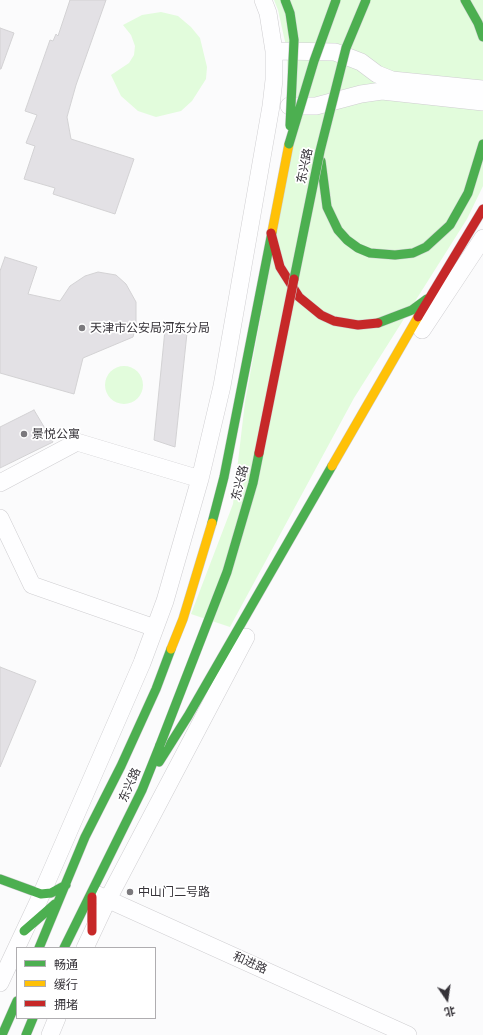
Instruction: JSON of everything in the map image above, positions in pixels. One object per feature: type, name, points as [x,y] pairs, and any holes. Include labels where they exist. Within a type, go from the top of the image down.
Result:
[{"type":"main road","points":[[285,0],[291,20],[294,47],[289,144]]},
{"type":"main road","name":"东兴路","points":[[39,947],[86,837],[121,766],[156,689],[183,619],[212,524],[224,477],[289,144],[314,61],[336,0]]},
{"type":"main road","name":"东兴路","points":[[64,947],[142,790],[227,572],[253,484],[320,151],[346,48],[366,0]]},
{"type":"main road","points":[[465,0],[478,23],[483,37]]},
{"type":"main road","points":[[320,151],[324,194],[327,207],[338,230],[347,240],[358,248],[370,253],[395,255],[413,253],[426,247],[450,225],[468,193],[483,144]]},
{"type":"main road","points":[[142,790],[188,716],[483,209]]},
{"type":"main road","points":[[271,233],[280,268],[299,297],[309,306],[334,321],[358,326],[369,325],[388,320],[412,310],[431,296]]},
{"type":"main road","points":[[0,879],[42,903],[47,928]]},
{"type":"main road","points":[[42,903],[51,893],[66,885]]},
{"type":"main road","points":[[0,888],[42,903],[58,902]]},
{"type":"main road","points":[[92,892],[92,931]]},
{"type":"main road","points":[[2,1035],[16,1003]]},
{"type":"main road","points":[[26,1035],[33,1019]]},
{"type":"street","points":[[17,947],[24,931],[42,903],[155,628],[165,601],[200,479],[222,386],[271,106],[274,80],[274,51],[268,13],[263,0]]},
{"type":"street","points":[[274,51],[335,52],[361,62],[376,74],[392,80],[483,89]]},
{"type":"street","points":[[271,106],[316,106],[361,94],[382,91],[483,102]]},
{"type":"street","points":[[85,947],[108,899],[239,648],[415,341],[483,238]]},
{"type":"street","points":[[0,484],[77,442],[200,479]]},
{"type":"street","points":[[0,518],[32,585],[155,628]]},
{"type":"street","name":"和进路","points":[[92,892],[408,1035]]},
{"type":"street","points":[[0,983],[16,948]]},
{"type":"street","points":[[50,1035],[57,1019]]},
{"type":"green space","points":[[274,0],[483,0],[483,186],[467,219],[354,398],[230,627],[191,614],[233,504],[245,402],[292,147],[286,46],[278,10]]},
{"type":"green space","points":[[161,12],[178,16],[191,27],[200,38],[207,67],[206,79],[192,101],[181,111],[156,117],[138,111],[121,96],[111,75],[129,63],[134,55],[135,46],[131,35],[123,25],[142,15]]},
{"type":"green space","points":[[120,366],[128,366],[138,371],[142,378],[142,392],[138,399],[128,404],[120,404],[110,399],[108,396],[105,389],[105,381],[110,371],[113,369]]},
{"type":"building","points":[[70,0],[106,0],[76,85],[67,117],[71,139],[134,159],[115,214],[53,194],[55,188],[24,179],[35,146],[26,143],[37,115],[25,111],[50,40],[53,41],[56,34],[58,36]]},
{"type":"building","points":[[0,28],[14,33],[1,69],[0,69]]},
{"type":"building","points":[[5,257],[37,267],[28,294],[60,301],[70,286],[85,276],[98,272],[116,275],[126,284],[136,302],[136,325],[133,337],[83,358],[74,394],[0,373],[0,271]]},
{"type":"building","points":[[165,330],[187,333],[175,447],[154,440]]},
{"type":"building","name":"景悦公寓","points":[[34,410],[53,442],[0,468],[0,427]]},
{"type":"building","points":[[0,667],[36,681],[0,767]]},
{"type":"traffic: fast","points":[[285,0],[290,13],[294,40],[290,126]]},
{"type":"traffic: fast","points":[[289,144],[314,61],[336,0]]},
{"type":"traffic: fast","points":[[294,279],[320,151],[346,48],[366,0]]},
{"type":"traffic: fast","points":[[465,0],[478,23],[483,37]]},
{"type":"traffic: fast","points":[[321,161],[327,207],[338,230],[347,240],[358,248],[370,253],[395,255],[413,253],[426,247],[450,225],[468,193],[483,144]]},
{"type":"traffic: fast","points":[[212,523],[224,477],[272,232]]},
{"type":"traffic: fast","points":[[378,323],[412,310],[427,299]]},
{"type":"traffic: fast","points":[[160,745],[227,572],[253,483],[259,453]]},
{"type":"traffic: fast","points":[[159,762],[188,716],[332,466]]},
{"type":"traffic: fast","points":[[39,947],[85,837],[121,766],[156,689],[171,649]]},
{"type":"traffic: fast","points":[[64,947],[142,790],[160,745]]},
{"type":"traffic: fast","points":[[0,879],[41,894],[51,893],[66,885]]},
{"type":"traffic: fast","points":[[24,931],[55,904]]},
{"type":"traffic: fast","points":[[2,1035],[16,1003]]},
{"type":"traffic: fast","points":[[26,1035],[33,1019]]},
{"type":"traffic: slow","points":[[272,232],[289,144]]},
{"type":"traffic: slow","points":[[332,466],[418,317]]},
{"type":"traffic: slow","points":[[171,649],[183,619],[212,523]]},
{"type":"traffic: jam","points":[[418,317],[483,209]]},
{"type":"traffic: jam","points":[[271,233],[280,267],[299,297],[321,315],[334,321],[358,325],[378,323]]},
{"type":"traffic: jam","points":[[259,453],[294,279]]},
{"type":"traffic: jam","points":[[92,897],[92,931]]},
{"type":"place","name":"天津市公安局河东分局","points":[[82,328]]},
{"type":"place","name":"景悦公寓","points":[[24,434]]},
{"type":"place","name":"中山门二号路","points":[[130,892]]}]
